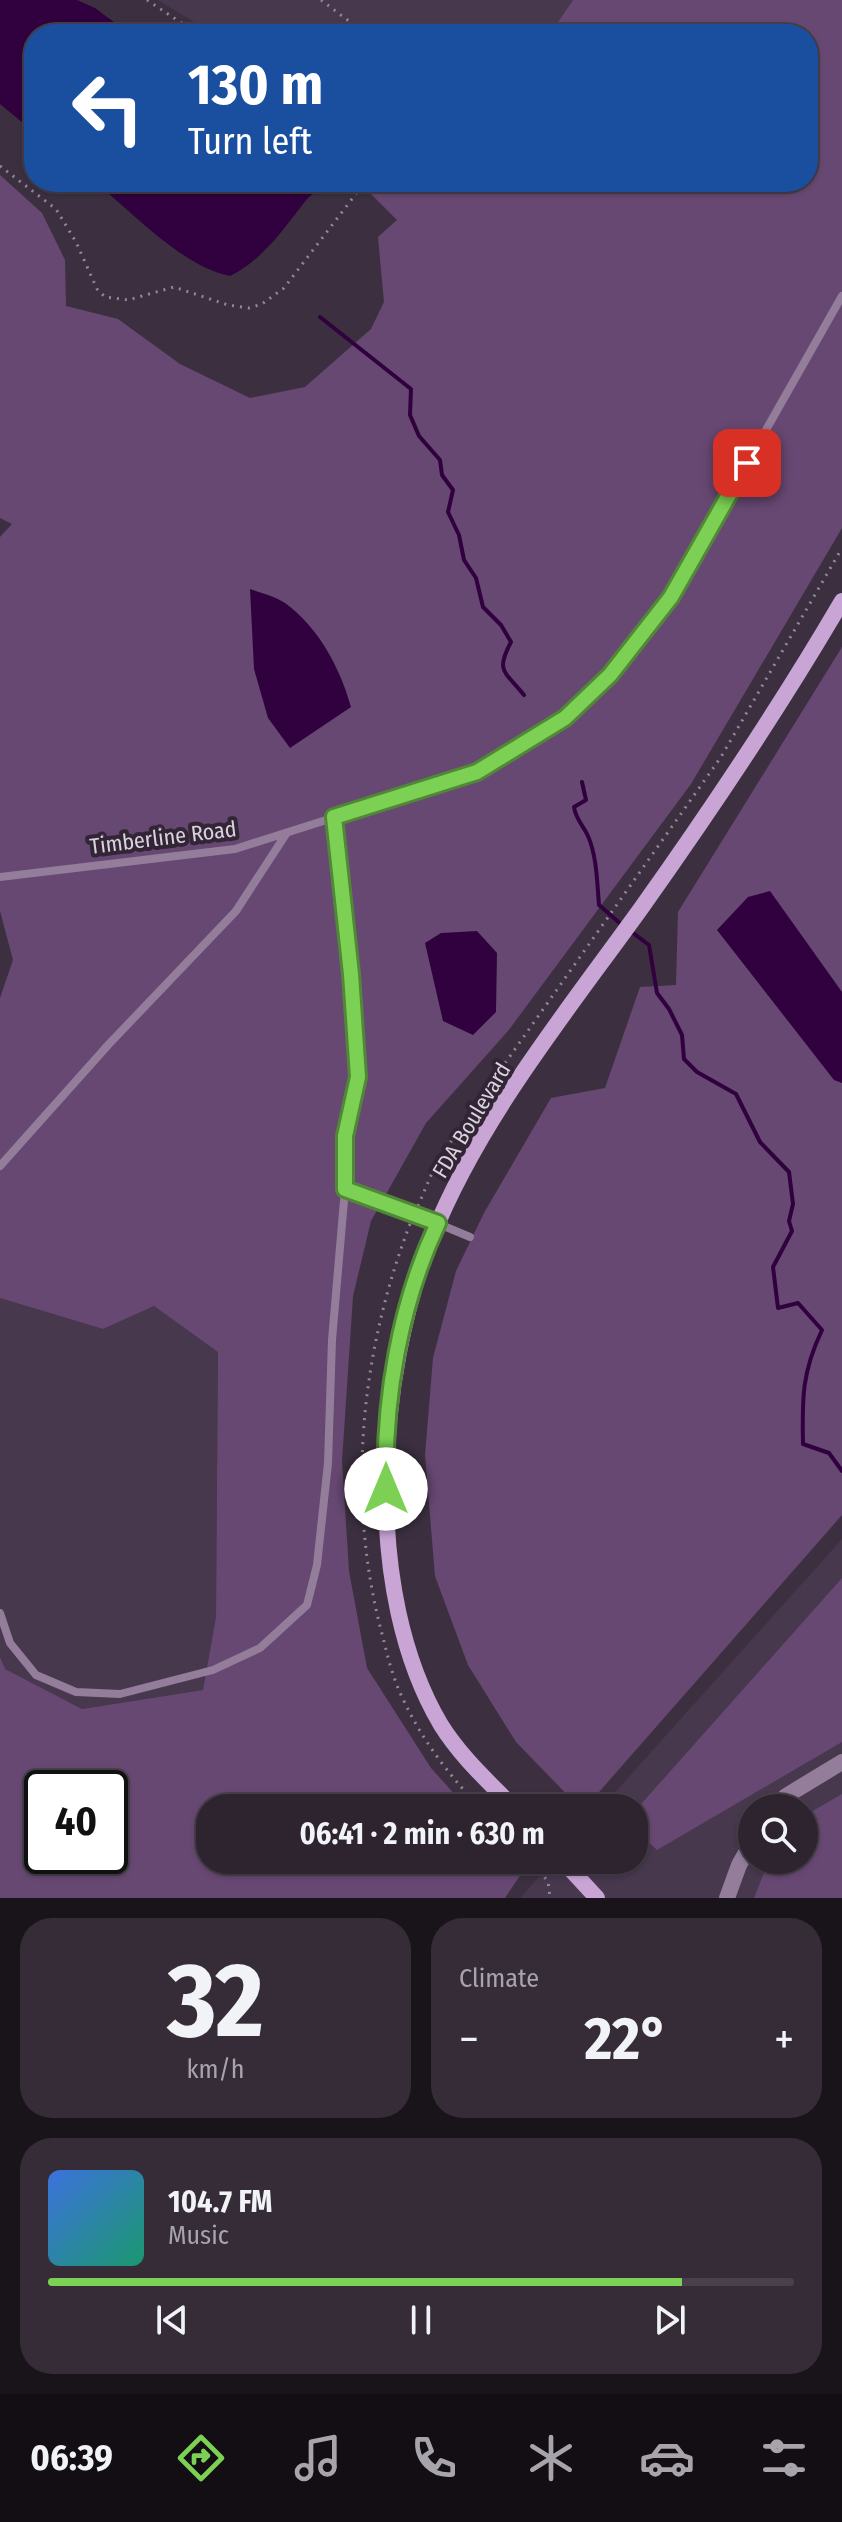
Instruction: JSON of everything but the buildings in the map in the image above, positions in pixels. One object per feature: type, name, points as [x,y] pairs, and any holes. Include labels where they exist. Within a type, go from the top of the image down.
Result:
[{"type":"street","name":"FDA Boulevard","points":[[501,1794],[459,1750],[428,1699],[411,1659],[391,1566],[385,1461],[388,1412],[401,1338],[416,1281],[457,1183],[500,1110],[577,995],[777,712],[842,601]]},
{"type":"street","points":[[789,1794],[842,1762]]},
{"type":"street","points":[[727,1898],[738,1868]]},
{"type":"street","points":[[570,1874],[584,1898]]},
{"type":"street","points":[[574,1874],[597,1898]]},
{"type":"lane","name":"Timberline Road","points":[[0,877],[235,849],[477,772],[565,718],[610,675],[671,597],[842,296]]},
{"type":"lane","points":[[0,1613],[10,1643],[36,1675],[76,1692],[120,1694],[213,1670],[260,1648],[307,1605],[317,1565],[328,1463],[332,1340],[345,1189],[345,1136],[358,1077],[354,1007],[334,817]]},
{"type":"lane","points":[[0,1166],[109,1044],[236,911],[286,833]]},
{"type":"lane","points":[[345,1189],[470,1237]]},
{"type":"path","points":[[147,0],[183,24]]},
{"type":"path","points":[[321,0],[352,24]]},
{"type":"path","points":[[0,166],[24,184]]},
{"type":"path","points":[[34,192],[56,209],[69,226],[97,289],[105,297],[128,300],[174,287],[228,305],[249,308],[262,304],[284,288],[357,192]]},
{"type":"path","points":[[482,1097],[721,757],[842,548]]},
{"type":"path","points":[[541,1874],[548,1881],[550,1898]]},
{"type":"shaded area","points":[[0,0],[77,0],[95,8],[117,24],[24,24],[24,124],[0,104]]},
{"type":"shaded area","points":[[158,0],[573,0],[557,24],[198,24]]},
{"type":"shaded area","points":[[573,0],[842,0],[842,528],[691,784],[508,1031],[426,1123],[371,1221],[353,1296],[342,1461],[349,1571],[367,1668],[431,1768],[454,1794],[196,1794],[196,1874],[521,1874],[505,1898],[0,1898],[0,1657],[5,1669],[82,1709],[203,1690],[216,1617],[218,1352],[154,1306],[103,1329],[0,1298],[0,998],[13,960],[0,911],[0,537],[12,524],[0,518],[0,175],[42,213],[65,260],[66,306],[118,319],[180,364],[250,398],[305,387],[371,329],[384,302],[378,237],[397,220],[369,192],[818,192],[818,24],[557,24]]},
{"type":"shaded area","points":[[106,192],[318,192],[310,196],[263,252],[230,276],[194,262]]},
{"type":"shaded area","points":[[250,589],[281,601],[308,624],[327,650],[351,707],[290,748],[268,718],[254,669]]},
{"type":"shaded area","points":[[842,647],[842,1515],[597,1794],[566,1794],[516,1742],[468,1665],[435,1576],[425,1455],[433,1358],[456,1271],[484,1213],[551,1098],[605,1088],[640,987],[676,985],[678,912]]},
{"type":"shaded area","points":[[770,891],[842,992],[842,1083],[834,1080],[717,930],[748,897]]},
{"type":"shaded area","points":[[477,931],[497,953],[496,1012],[473,1035],[443,1021],[425,943],[441,933]]},
{"type":"shaded area","points":[[0,1298],[103,1329],[154,1306],[218,1351],[216,1617],[203,1690],[82,1709],[4,1669],[0,1657]]},
{"type":"shaded area","points":[[842,1539],[842,1898],[520,1898],[541,1874],[648,1874],[648,1794],[614,1794]]},
{"type":"shaded area","points":[[842,1578],[842,1742],[753,1794],[738,1794],[738,1803],[657,1850],[648,1842],[648,1796]]},
{"type":"shaded area","points":[[842,1794],[842,1898],[754,1898],[763,1874],[818,1874],[818,1808]]},
{"type":"waterway","points":[[320,317],[411,389],[410,415],[419,436],[440,460],[442,475],[453,490],[448,512],[459,535],[464,560],[476,578],[483,607],[501,625],[511,642],[504,660],[504,671],[524,695]]},
{"type":"waterway","points":[[582,782],[586,800],[574,807],[593,852],[599,905],[622,925]]},
{"type":"waterway","points":[[629,930],[649,945],[657,993],[682,1035],[684,1059],[697,1072],[736,1094],[760,1142],[789,1172],[793,1204],[789,1221],[792,1231],[773,1267],[778,1308],[798,1303],[822,1330],[810,1359],[805,1386],[803,1444],[829,1453],[842,1471]]},
{"type":"route","points":[[386,1489],[388,1412],[401,1338],[416,1281],[438,1223],[345,1189],[345,1136],[358,1077],[351,974],[334,817],[477,772],[565,718],[610,675],[671,597],[747,463]]}]
